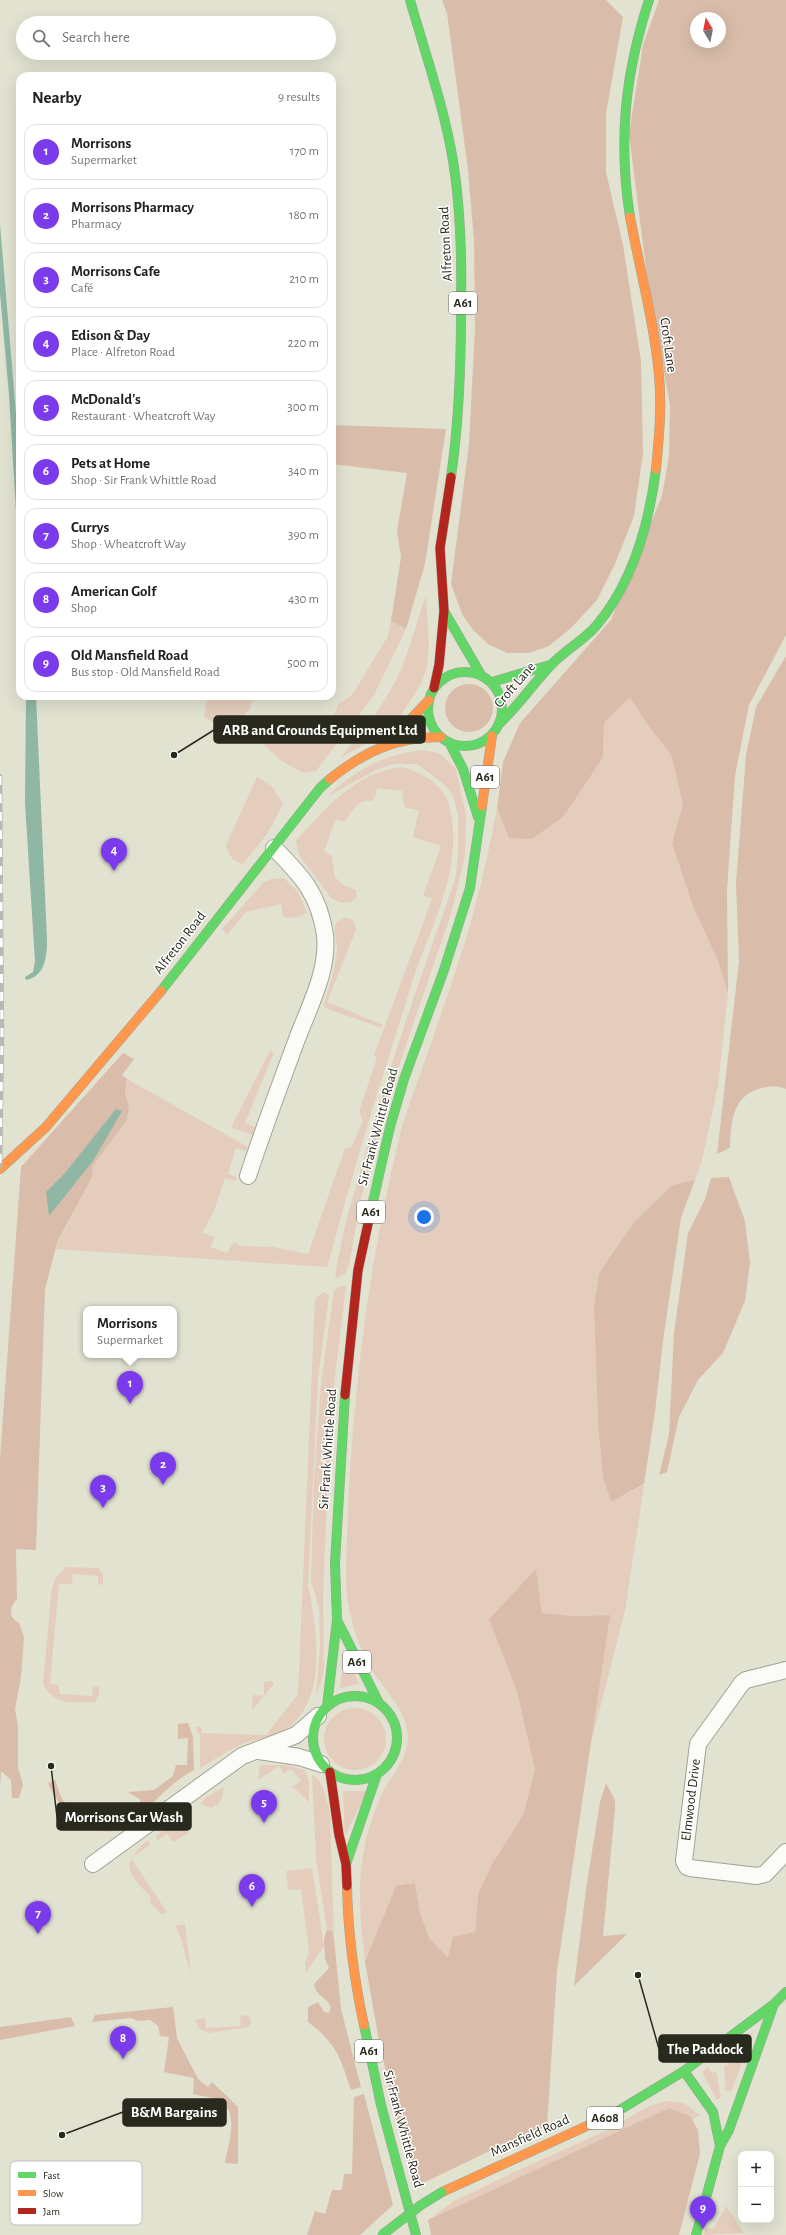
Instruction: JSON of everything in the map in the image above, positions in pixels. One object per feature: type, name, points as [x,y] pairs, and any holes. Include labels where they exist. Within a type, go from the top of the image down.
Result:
[{"type":"main road","name":"Alfreton Road","points":[[410,0],[440,103],[451,154],[457,188],[462,250],[461,370],[456,441],[440,548],[444,611],[440,665],[434,688]]},
{"type":"main road","name":"Croft Lane","points":[[500,723],[528,695],[550,665],[592,630],[620,589],[636,548],[649,505],[655,473],[660,411],[656,349],[627,201],[624,144],[626,93],[633,54],[649,0]]},
{"type":"main road","name":"Alfreton Road","points":[[444,611],[480,672]]},
{"type":"main road","name":"Croft Lane","points":[[492,682],[550,665]]},
{"type":"main road","points":[[470,671],[480,672],[492,682],[501,698],[502,714],[500,723],[492,736],[479,743],[468,745],[449,742],[440,737],[430,718],[429,700],[434,688],[440,681],[455,674],[470,671]]},
{"type":"main road","name":"Alfreton Road","points":[[0,1169],[46,1127],[140,1016],[274,848],[306,805],[335,774],[388,743],[429,700]]},
{"type":"main road","name":"Sir Frank Whittle Road","points":[[322,1711],[337,1620],[335,1563],[342,1434],[349,1346],[358,1270],[376,1183],[402,1086],[444,970],[470,888],[478,841],[478,818],[492,736]]},
{"type":"main road","name":"Alfreton Road","points":[[388,743],[417,737],[440,737]]},
{"type":"main road","name":"Sir Frank Whittle Road","points":[[449,742],[458,754],[463,766],[468,788],[478,818]]},
{"type":"main road","name":"Sir Frank Whittle Road","points":[[337,1620],[379,1703]]},
{"type":"main road","points":[[352,1695],[361,1696],[379,1703],[390,1713],[397,1735],[392,1757],[377,1774],[366,1779],[354,1780],[341,1778],[326,1768],[314,1749],[312,1740],[314,1724],[322,1711],[334,1700],[352,1695]]},
{"type":"main road","name":"Sir Frank Whittle Road","points":[[326,1768],[346,1864],[348,1931],[362,2022],[381,2105],[416,2235]]},
{"type":"main road","name":"Sir Frank Whittle Road","points":[[346,1864],[358,1835],[363,1813],[377,1774]]},
{"type":"main road","name":"Mansfield Road","points":[[382,2235],[421,2204],[442,2192],[616,2113],[684,2071],[774,2004],[786,1992]]},
{"type":"main road","points":[[696,2235],[720,2146],[729,2130],[774,2004]]},
{"type":"main road","points":[[684,2071],[713,2112],[720,2146]]},
{"type":"street","points":[[248,1176],[318,981],[325,945],[321,916],[314,894],[274,848]]},
{"type":"street","name":"Elmwood Drive","points":[[786,1670],[746,1680],[742,1683],[698,1744],[684,1861],[687,1867],[690,1868],[757,1876],[765,1874],[786,1852]]},
{"type":"street","points":[[93,1864],[233,1762],[256,1750],[296,1735],[322,1711]]},
{"type":"street","points":[[256,1750],[299,1757],[326,1768]]},
{"type":"shaded area","points":[[442,0],[606,0],[623,17],[606,114],[606,172],[623,245],[641,361],[643,453],[634,516],[615,564],[597,600],[571,628],[549,646],[529,653],[507,653],[488,644],[473,630],[462,614],[451,584],[469,444],[475,329],[474,241],[468,170],[447,13]]},
{"type":"shaded area","points":[[659,0],[786,0],[786,635],[749,705],[735,776],[727,890],[728,993],[717,958],[693,906],[672,843],[683,804],[671,755],[647,724],[630,697],[604,723],[603,757],[564,816],[532,839],[509,838],[497,808],[503,762],[520,723],[611,620],[662,496],[669,456],[670,406],[646,268],[629,134],[643,45]]},
{"type":"shaded area","points":[[0,224],[16,414],[16,511],[9,395],[0,294]]},
{"type":"shaded area","points":[[336,425],[446,429],[425,564],[406,629],[391,621],[401,557],[397,531],[407,473],[336,464]]},
{"type":"shaded area","points":[[426,595],[429,643],[427,668],[421,684],[399,718],[383,734],[340,758],[390,692],[402,667]]},
{"type":"shaded area","points":[[391,621],[406,629],[374,695],[316,771],[303,773],[283,762],[263,744],[259,734],[327,738],[338,704],[352,695],[388,636]]},
{"type":"shaded area","points":[[786,656],[786,1089],[777,1086],[766,1087],[752,1092],[744,1097],[735,1111],[731,1129],[730,1148],[717,1154],[739,961],[736,883],[746,755],[756,707]]},
{"type":"shaded area","points":[[464,684],[474,684],[483,688],[489,694],[493,703],[493,713],[489,722],[483,728],[474,732],[464,732],[455,728],[449,722],[445,713],[445,703],[449,694],[455,688]]},
{"type":"shaded area","points":[[630,696],[647,724],[671,755],[683,804],[672,843],[717,958],[728,993],[718,1086],[702,1161],[695,1180],[672,1185],[634,1222],[599,1273],[594,1307],[598,1425],[603,1477],[611,1502],[644,1485],[625,1611],[589,1751],[609,1615],[572,1616],[542,1613],[536,1570],[489,1619],[517,1692],[535,1770],[523,1815],[492,1864],[478,1894],[475,1932],[449,1957],[431,1940],[420,1913],[415,1883],[365,1962],[360,1906],[361,1869],[364,1850],[368,1832],[382,1793],[406,1752],[408,1738],[407,1728],[400,1711],[372,1670],[356,1635],[349,1610],[346,1585],[348,1516],[355,1405],[369,1295],[388,1185],[405,1116],[448,995],[468,931],[482,878],[497,808],[509,838],[603,757],[604,723]]},
{"type":"shaded area","points":[[26,700],[36,700],[47,940],[44,965],[37,975],[26,980],[25,977],[33,972],[35,962],[25,803]]},
{"type":"shaded area","points":[[206,700],[252,700],[250,709],[227,730],[204,717]]},
{"type":"shaded area","points":[[421,750],[439,753],[456,769],[466,815],[465,855],[452,911],[382,1115],[361,1199],[349,1265],[345,1274],[335,1279],[347,1220],[381,1097],[456,876],[458,852],[458,815],[453,796],[445,785],[417,764],[394,764],[378,769],[328,796],[359,771],[370,765],[407,752]]},
{"type":"shaded area","points":[[401,767],[418,773],[434,782],[445,795],[451,813],[453,853],[445,892],[411,985],[351,1181],[327,1267],[55,1249],[92,1177],[93,1166],[127,1120],[129,1106],[125,1093],[127,1079],[248,1147],[245,1151],[236,1148],[228,1174],[237,1177],[235,1181],[225,1178],[214,1211],[202,1233],[215,1237],[210,1247],[227,1253],[234,1242],[240,1246],[273,1247],[308,1254],[345,1148],[351,1148],[363,1121],[359,1112],[377,1057],[374,1055],[432,899],[423,895],[441,846],[413,837],[419,810],[407,808],[404,805],[402,791],[377,788],[375,798],[371,801],[358,804],[344,822],[336,819],[324,851],[332,856],[335,877],[342,884],[356,890],[357,897],[351,902],[342,903],[332,899],[299,855],[296,841],[318,816],[355,784],[369,776]]},
{"type":"shaded area","points":[[257,777],[272,786],[283,804],[267,834],[243,864],[232,858],[226,845]]},
{"type":"shaded area","points":[[284,878],[298,892],[307,913],[296,918],[283,917],[281,904],[246,912],[227,935],[222,929],[264,882],[271,879]]},
{"type":"shaded area","points":[[345,917],[353,920],[356,930],[327,1002],[383,1025],[382,1028],[325,1008],[324,1003],[332,976],[337,948],[335,926],[336,923]]},
{"type":"shaded area","points":[[270,1051],[274,1052],[245,1123],[257,1128],[255,1135],[252,1135],[231,1127]]},
{"type":"shaded area","points":[[123,1053],[134,1059],[122,1075],[127,1079],[125,1093],[129,1106],[127,1120],[93,1166],[92,1177],[57,1243],[45,1289],[36,1550],[16,1549],[17,1599],[11,1609],[11,1615],[15,1621],[19,1623],[24,1637],[21,1677],[15,1709],[18,1727],[18,1767],[23,1785],[19,1798],[12,1798],[11,1780],[1,1771],[0,1789],[0,1459],[21,1167]]},
{"type":"shaded area","points":[[116,1109],[122,1111],[93,1161],[49,1216],[46,1192],[65,1173]]},
{"type":"shaded area","points":[[729,1177],[745,1221],[750,1263],[745,1301],[723,1353],[698,1380],[679,1417],[667,1472],[659,1475],[669,1434],[674,1333],[688,1233],[705,1199],[711,1178]]},
{"type":"shaded area","points":[[695,1180],[681,1218],[644,1484],[611,1502],[603,1477],[598,1425],[594,1307],[599,1273],[634,1222],[672,1185]]},
{"type":"shaded area","points":[[342,1286],[346,1286],[334,1384],[327,1497],[323,1598],[324,1671],[316,1698],[320,1645],[319,1609],[311,1581],[314,1479],[321,1383],[334,1290]]},
{"type":"shaded area","points":[[324,1292],[329,1295],[318,1379],[308,1585],[316,1643],[316,1664],[313,1685],[308,1703],[298,1719],[283,1731],[274,1736],[237,1746],[200,1768],[200,1735],[195,1727],[201,1727],[202,1733],[266,1735],[298,1694],[315,1298]]},
{"type":"shaded area","points":[[66,1567],[99,1568],[103,1574],[103,1585],[98,1584],[98,1576],[73,1574],[72,1584],[59,1584],[50,1684],[58,1685],[60,1694],[92,1696],[93,1686],[99,1687],[99,1695],[95,1702],[79,1703],[58,1699],[47,1691],[43,1684],[51,1595],[55,1579]]},
{"type":"shaded area","points":[[536,1569],[542,1613],[572,1616],[610,1615],[557,1971],[547,2126],[502,2145],[419,2185],[401,2141],[378,2035],[365,1962],[396,1886],[415,1883],[420,1913],[430,1939],[448,1957],[453,1937],[475,1932],[478,1894],[492,1864],[523,1815],[535,1770],[517,1692],[489,1619]]},
{"type":"shaded area","points":[[344,1653],[359,1684],[340,1688]]},
{"type":"shaded area","points":[[272,1681],[274,1684],[264,1696],[264,1682]]},
{"type":"shaded area","points":[[253,1695],[264,1696],[252,1710]]},
{"type":"shaded area","points":[[349,1708],[361,1708],[377,1717],[384,1727],[386,1739],[384,1751],[377,1761],[361,1770],[349,1770],[338,1765],[329,1756],[324,1745],[324,1733],[329,1722],[338,1713]]},
{"type":"shaded area","points":[[188,1723],[193,1737],[194,1770],[171,1786],[136,1820],[120,1829],[99,1831],[86,1827],[63,1807],[50,1788],[48,1783],[55,1780],[63,1801],[75,1812],[98,1824],[106,1826],[112,1825],[119,1819],[123,1810],[133,1814],[141,1800],[128,1792],[154,1790],[173,1776],[176,1765],[187,1765],[188,1738],[178,1739],[178,1724]]},
{"type":"shaded area","points":[[260,1765],[285,1765],[305,1770],[309,1781],[309,1802],[293,1787],[301,1780],[291,1769],[284,1773],[279,1766],[258,1780]]},
{"type":"shaded area","points":[[312,1774],[318,1779],[324,1790],[330,1813],[334,1939],[332,1931],[327,1930],[316,1859]]},
{"type":"shaded area","points":[[606,1783],[615,1800],[615,1809],[603,1936],[627,1934],[574,1986],[586,1889],[600,1802]]},
{"type":"shaded area","points":[[224,1787],[222,1797],[217,1805],[211,1808],[201,1804],[205,1798]]},
{"type":"shaded area","points":[[343,1791],[367,1791],[345,1836]]},
{"type":"shaded area","points":[[183,1818],[190,1820],[193,1824],[186,1829],[188,1833],[173,1842],[167,1834],[157,1840],[156,1836],[175,1821]]},
{"type":"shaded area","points":[[148,1840],[150,1845],[133,1857],[139,1849]]},
{"type":"shaded area","points":[[132,1859],[167,1912],[162,1914],[149,1902],[151,1897],[132,1875],[130,1863]]},
{"type":"shaded area","points":[[312,1868],[324,1946],[306,1973],[305,1963],[309,1951],[301,1889],[288,1890],[286,1871]]},
{"type":"shaded area","points":[[185,1924],[191,1976],[181,1938],[175,1926]]},
{"type":"shaded area","points":[[327,1930],[332,1931],[334,1939],[341,2009],[361,2087],[351,2090],[344,2069],[331,2044],[308,2022],[308,2007],[318,2002],[324,2012],[329,2013],[331,2007],[317,1992],[314,1984],[329,1968],[325,1959],[324,1938]]},
{"type":"shaded area","points":[[173,2007],[177,2038],[198,2079],[208,2087],[212,2082],[238,2107],[238,2164],[225,2163],[231,2129],[230,2113],[226,2106],[220,2101],[193,2094],[194,2078],[164,2072],[169,2037],[160,2036],[158,2026],[150,2020],[138,2021],[131,2018],[92,2022],[95,2015]]},
{"type":"shaded area","points":[[249,2015],[251,2023],[249,2027],[208,2033],[200,2029],[195,2020],[205,2018],[206,2028],[241,2026],[240,2016]]},
{"type":"shaded area","points":[[71,2017],[75,2026],[0,2040],[0,2027]]},
{"type":"shaded area","points":[[754,2031],[731,2092],[726,2090],[724,2067],[728,2064],[724,2055]]},
{"type":"shaded area","points":[[708,2067],[712,2073],[716,2071],[721,2097],[717,2100],[702,2072]]},
{"type":"shaded area","points":[[364,2094],[393,2205],[360,2235],[307,2235],[315,2211],[325,2214],[332,2190],[342,2190],[344,2174],[352,2174],[354,2097]]},
{"type":"shaded area","points":[[670,2101],[684,2103],[700,2115],[692,2120],[690,2116],[669,2109],[428,2220],[456,2200],[609,2129],[646,2108],[662,2102]]},
{"type":"shaded area","points":[[669,2108],[690,2116],[698,2130],[700,2154],[679,2235],[431,2235],[428,2220]]},
{"type":"shaded area","points":[[726,2206],[744,2233],[704,2235],[706,2228],[713,2229]]},
{"type":"railway","points":[[0,776],[2,1038],[0,1167]]},
{"type":"traffic: fast","points":[[410,0],[445,120],[458,198],[461,254],[461,353],[458,415],[451,477]]},
{"type":"traffic: fast","points":[[630,217],[626,189],[624,134],[626,107],[634,54],[649,0]]},
{"type":"traffic: fast","points":[[500,723],[554,662],[591,631],[609,609],[620,591],[637,552],[649,511],[656,469]]},
{"type":"traffic: fast","points":[[444,611],[480,673]]},
{"type":"traffic: fast","points":[[492,682],[550,665]]},
{"type":"traffic: fast","points":[[465,672],[479,675],[491,683],[499,695],[502,709],[499,723],[491,735],[479,743],[465,746],[451,743],[439,735],[431,723],[428,709],[431,695],[439,683],[451,675],[465,672]]},
{"type":"traffic: fast","points":[[449,742],[463,769],[478,817]]},
{"type":"traffic: fast","points":[[161,991],[320,788],[330,779]]},
{"type":"traffic: fast","points":[[371,1210],[390,1127],[404,1079],[444,970],[470,888],[482,806]]},
{"type":"traffic: fast","points":[[327,1706],[337,1620],[335,1563],[345,1395]]},
{"type":"traffic: fast","points":[[337,1620],[379,1703]]},
{"type":"traffic: fast","points":[[355,1696],[371,1699],[385,1708],[394,1722],[397,1738],[394,1754],[385,1768],[371,1777],[355,1780],[339,1777],[325,1768],[316,1754],[313,1738],[316,1722],[325,1708],[339,1699],[355,1696]]},
{"type":"traffic: fast","points":[[346,1864],[377,1774]]},
{"type":"traffic: fast","points":[[613,2114],[684,2071],[774,2004],[786,1992]]},
{"type":"traffic: fast","points":[[720,2146],[729,2130],[774,2004]]},
{"type":"traffic: fast","points":[[364,2025],[381,2105],[416,2235]]},
{"type":"traffic: fast","points":[[684,2071],[713,2112],[720,2146],[696,2235]]},
{"type":"traffic: fast","points":[[382,2235],[421,2205],[442,2192]]},
{"type":"traffic: slow","points":[[630,217],[657,355],[660,387],[660,411],[656,469]]},
{"type":"traffic: slow","points":[[388,743],[429,700]]},
{"type":"traffic: slow","points":[[482,806],[492,736]]},
{"type":"traffic: slow","points":[[330,779],[369,753],[395,743],[441,737]]},
{"type":"traffic: slow","points":[[0,1169],[46,1127],[161,991]]},
{"type":"traffic: slow","points":[[347,1886],[352,1956],[364,2025]]},
{"type":"traffic: slow","points":[[442,2192],[613,2114]]},
{"type":"traffic: jam","points":[[434,688],[439,665],[444,611],[440,548],[451,477]]},
{"type":"traffic: jam","points":[[345,1395],[358,1270],[371,1210]]},
{"type":"traffic: jam","points":[[330,1772],[339,1835],[346,1864],[347,1886]]},
{"type":"place","name":"ARB and Grounds Equipment Ltd","points":[[174,755]]},
{"type":"place","name":"Edison & Day","points":[[114,871]]},
{"type":"place","name":"Morrisons","points":[[130,1404]]},
{"type":"place","name":"Morrisons Pharmacy","points":[[163,1485]]},
{"type":"place","name":"Morrisons Cafe","points":[[103,1508]]},
{"type":"place","name":"Morrisons Car Wash","points":[[51,1766]]},
{"type":"place","name":"McDonald's","points":[[264,1823]]},
{"type":"place","name":"Pets at Home","points":[[252,1907]]},
{"type":"place","name":"Currys","points":[[38,1934]]},
{"type":"place","name":"The Paddock","points":[[638,1975]]},
{"type":"place","name":"American Golf","points":[[123,2059]]},
{"type":"place","name":"B&M Bargains","points":[[62,2135]]},
{"type":"place","name":"Old Mansfield Road","points":[[703,2229]]}]
